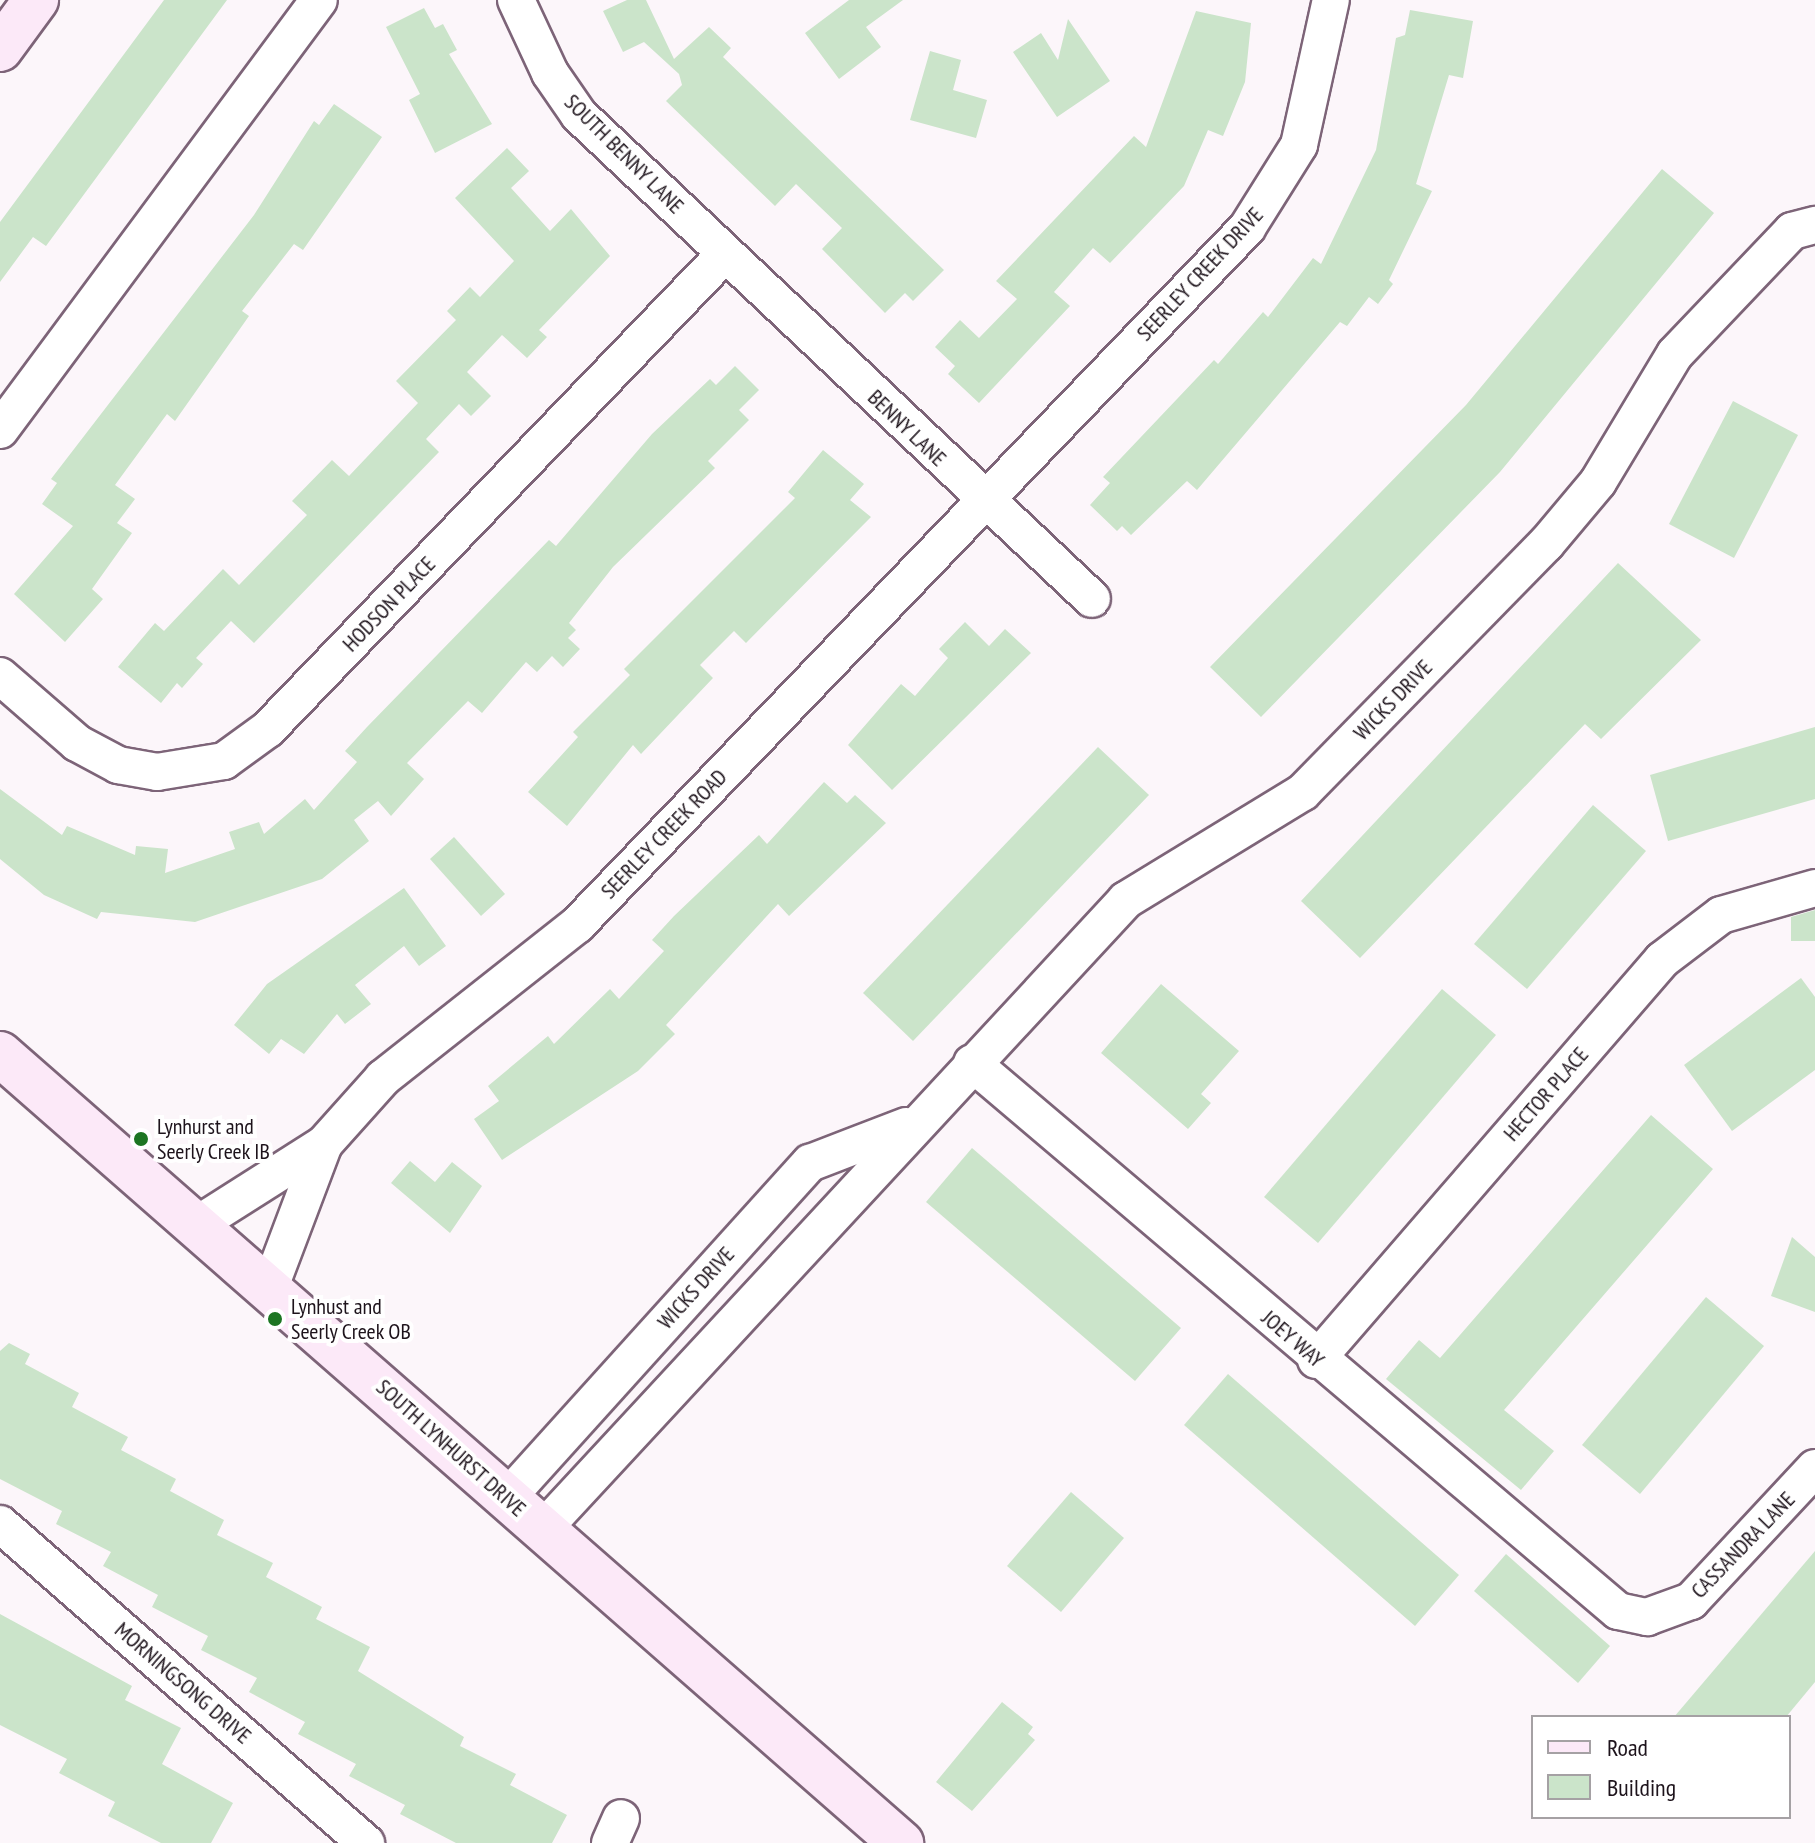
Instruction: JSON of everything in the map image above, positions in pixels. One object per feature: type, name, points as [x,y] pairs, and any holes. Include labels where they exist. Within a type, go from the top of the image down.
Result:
[{"type":"main road","points":[[0,49],[36,0]]},
{"type":"main road","name":"SOUTH LYNHURST DRIVE","points":[[0,1054],[270,1287],[901,1843]]},
{"type":"street","points":[[0,430],[319,0]]},
{"type":"street","name":"SOUTH BENNY LANE","points":[[516,0],[550,73],[579,115],[725,254]]},
{"type":"street","name":"SEERLEY CREEK DRIVE","points":[[984,501],[1258,215],[1303,131],[1331,0]]},
{"type":"street","name":"WICKS DRIVE","points":[[543,1529],[915,1122],[1126,900],[1303,792],[1546,544],[1598,482],[1675,354],[1792,231],[1815,225]]},
{"type":"street","name":"BENNY LANE","points":[[725,254],[984,501],[1092,599]]},
{"type":"street","name":"HODSON PLACE","points":[[0,676],[77,743],[118,765],[157,772],[224,761],[268,729],[725,254]]},
{"type":"street","name":"SEERLEY CREEK ROAD","points":[[198,1224],[324,1144],[383,1078],[577,925],[984,501]]},
{"type":"street","name":"HECTOR PLACE","points":[[1316,1360],[1662,960],[1721,915],[1815,888]]},
{"type":"street","name":"JOEY WAY","points":[[972,1063],[1316,1360],[1618,1611]]},
{"type":"street","name":"WICKS DRIVE","points":[[507,1498],[810,1163],[915,1122]]},
{"type":"street","name":"SEERLEY CREEK ROAD","points":[[270,1287],[324,1144]]},
{"type":"street","name":"CASSANDRA LANE","points":[[1618,1611],[1647,1617],[1691,1601],[1815,1468]]},
{"type":"street","name":"MORNINGSONG DRIVE","points":[[0,1524],[366,1843]]},
{"type":"building","points":[[164,0],[227,0],[46,246],[33,237],[0,282],[0,222]]},
{"type":"building","points":[[627,0],[646,0],[674,59],[709,27],[731,48],[723,57],[944,270],[913,301],[905,293],[885,313],[822,249],[842,228],[796,184],[775,206],[666,101],[682,85],[679,74],[644,42],[623,52],[603,11]]},
{"type":"building","points":[[849,0],[903,0],[866,27],[881,47],[839,79],[805,33]]},
{"type":"building","points":[[424,8],[435,28],[443,24],[457,50],[449,54],[492,124],[435,153],[409,100],[420,94],[386,27]]},
{"type":"building","points":[[1410,10],[1473,21],[1463,78],[1449,75],[1416,184],[1432,191],[1389,280],[1393,284],[1378,304],[1369,297],[1347,326],[1340,322],[1197,490],[1187,481],[1131,535],[1122,526],[1117,531],[1090,505],[1110,483],[1103,477],[1214,360],[1218,364],[1263,312],[1268,317],[1313,258],[1321,264],[1376,150],[1396,38],[1405,35]]},
{"type":"building","points":[[1196,11],[1251,23],[1245,82],[1223,136],[1208,130],[1184,186],[1110,263],[1093,248],[1054,292],[1070,306],[979,403],[948,374],[955,366],[935,347],[960,320],[979,338],[1017,299],[996,281],[1134,136],[1146,147]]},
{"type":"building","points":[[1068,19],[1110,81],[1057,117],[1013,52],[1041,33],[1058,60]]},
{"type":"building","points":[[930,51],[961,60],[953,90],[987,100],[976,138],[910,120]]},
{"type":"building","points":[[334,104],[382,137],[303,250],[294,244],[242,311],[249,316],[175,421],[167,414],[115,485],[135,499],[117,523],[132,533],[92,589],[103,599],[65,642],[14,594],[73,526],[42,504],[57,483],[51,479],[254,215],[314,121],[319,125]]},
{"type":"building","points":[[507,148],[529,171],[511,188],[550,231],[571,209],[610,256],[539,330],[547,337],[527,358],[502,335],[467,372],[491,396],[471,416],[459,404],[426,439],[439,452],[254,643],[231,621],[196,658],[203,664],[182,688],[177,683],[161,703],[118,667],[155,623],[164,631],[223,569],[239,585],[307,515],[292,501],[332,460],[349,476],[418,403],[396,381],[456,320],[447,311],[470,287],[480,297],[514,261],[455,198]]},
{"type":"building","points":[[1662,169],[1714,213],[1500,472],[1261,717],[1210,667],[1466,405]]},
{"type":"building","points":[[735,366],[759,390],[739,410],[749,420],[708,461],[715,468],[613,567],[569,623],[576,630],[568,638],[580,649],[563,667],[552,656],[537,672],[526,662],[482,713],[468,701],[407,763],[424,779],[391,816],[378,801],[354,820],[369,841],[322,879],[195,922],[101,912],[97,919],[44,895],[0,859],[0,789],[62,835],[67,826],[135,855],[136,846],[168,849],[165,873],[235,849],[229,832],[259,822],[264,834],[305,799],[314,810],[357,762],[345,751],[367,727],[549,540],[556,546],[652,434],[710,379],[716,385]]},
{"type":"building","points":[[1733,401],[1798,435],[1734,558],[1669,524]]},
{"type":"building","points":[[823,450],[864,484],[850,500],[871,517],[746,643],[734,631],[700,665],[713,678],[641,754],[633,745],[567,826],[528,792],[578,737],[573,732],[630,675],[624,669],[795,498],[788,492]]},
{"type":"building","points":[[1618,563],[1701,640],[1601,739],[1585,724],[1360,958],[1301,901]]},
{"type":"building","points":[[965,622],[989,646],[1005,629],[1031,653],[892,790],[848,745],[901,684],[915,696],[948,658],[939,649]]},
{"type":"building","points":[[1815,727],[1815,799],[1668,841],[1650,775]]},
{"type":"building","points":[[1098,747],[1149,795],[913,1041],[863,993]]},
{"type":"building","points":[[824,782],[847,803],[855,795],[886,823],[789,916],[778,904],[666,1025],[675,1034],[638,1071],[502,1160],[474,1119],[499,1101],[488,1086],[548,1036],[554,1044],[610,989],[619,999],[664,951],[652,940],[674,916],[759,835],[767,844]]},
{"type":"building","points":[[1593,805],[1646,851],[1527,989],[1474,944]]},
{"type":"building","points":[[454,837],[505,894],[481,916],[430,859]]},
{"type":"building","points":[[404,888],[446,946],[419,966],[404,946],[355,985],[371,1004],[345,1024],[337,1014],[304,1054],[281,1039],[269,1054],[234,1025],[267,984]]},
{"type":"building","points":[[1815,910],[1815,941],[1791,941],[1791,917]]},
{"type":"building","points":[[1801,978],[1815,997],[1815,1070],[1732,1131],[1684,1065]]},
{"type":"building","points":[[1161,984],[1239,1051],[1201,1094],[1211,1103],[1188,1129],[1101,1053]]},
{"type":"building","points":[[1442,989],[1496,1035],[1318,1243],[1264,1197]]},
{"type":"building","points":[[1651,1115],[1713,1169],[1504,1410],[1554,1451],[1521,1490],[1386,1379],[1419,1340],[1440,1358]]},
{"type":"building","points":[[972,1148],[1181,1328],[1135,1381],[926,1202]]},
{"type":"building","points":[[410,1161],[435,1182],[452,1162],[482,1186],[450,1233],[391,1183]]},
{"type":"building","points":[[1792,1237],[1815,1257],[1815,1312],[1771,1296]]},
{"type":"building","points":[[1706,1297],[1764,1346],[1640,1494],[1582,1445]]},
{"type":"building","points":[[9,1343],[30,1354],[25,1364],[79,1393],[72,1407],[128,1437],[121,1450],[176,1479],[170,1491],[224,1520],[217,1535],[273,1563],[266,1577],[322,1607],[316,1619],[370,1647],[358,1671],[464,1737],[460,1746],[516,1774],[510,1785],[567,1815],[552,1843],[456,1843],[400,1814],[405,1805],[349,1776],[356,1764],[298,1734],[305,1722],[249,1692],[257,1678],[201,1650],[208,1636],[152,1607],[158,1595],[103,1566],[111,1552],[56,1524],[62,1511],[0,1479],[0,1351]]},
{"type":"building","points":[[1228,1374],[1459,1575],[1415,1626],[1184,1425]]},
{"type":"building","points":[[1071,1492],[1124,1538],[1061,1612],[1007,1566]]},
{"type":"building","points":[[1815,1551],[1815,1682],[1788,1715],[1676,1715]]},
{"type":"building","points":[[1506,1554],[1610,1646],[1578,1683],[1474,1591]]},
{"type":"building","points":[[0,1614],[132,1686],[125,1700],[181,1728],[162,1764],[233,1803],[211,1843],[161,1843],[108,1816],[115,1802],[59,1773],[67,1759],[0,1725]]},
{"type":"building","points":[[1002,1702],[1033,1727],[1028,1734],[1035,1740],[972,1811],[936,1782]]},
{"type":"place","name":"Lynhurst and Seerly Creek IB","points":[[141,1139]]},
{"type":"place","name":"Lynhust and Seerly Creek OB","points":[[275,1319]]}]
